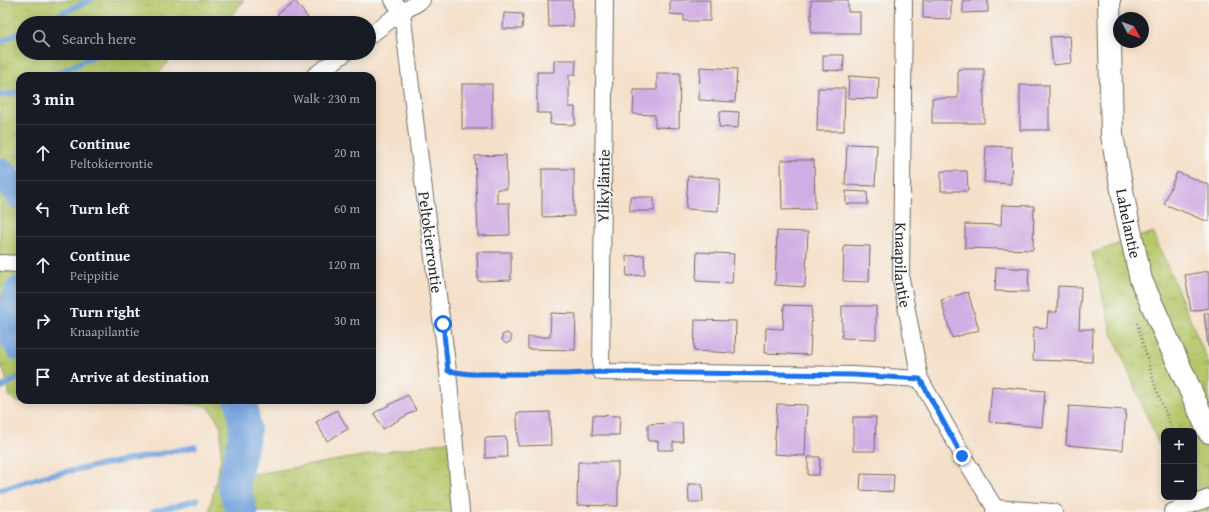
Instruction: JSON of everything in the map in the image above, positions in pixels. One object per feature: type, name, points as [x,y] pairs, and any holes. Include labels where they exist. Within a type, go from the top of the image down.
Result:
[{"type":"main road","name":"Lahelantie","points":[[1109,0],[1112,135],[1126,212],[1141,280],[1209,432]]},
{"type":"street","points":[[376,29],[398,6],[422,0]]},
{"type":"street","name":"Ylikyläntie","points":[[601,372],[605,0]]},
{"type":"street","name":"Knaapilantie","points":[[904,0],[901,279],[920,379],[962,456],[994,510],[1054,512]]},
{"type":"street","name":"Peltokierrontie","points":[[398,6],[448,371],[461,512]]},
{"type":"street","points":[[319,72],[336,60]]},
{"type":"street","points":[[2,263],[16,264]]},
{"type":"street","points":[[601,372],[853,375],[920,379]]},
{"type":"street","points":[[1172,512],[1209,498]]},
{"type":"path","points":[[448,371],[470,374],[567,374],[601,372]]},
{"type":"green space","points":[[0,0],[244,0],[231,16],[16,16],[16,60],[169,60],[160,72],[16,72],[16,168],[10,172],[16,190],[16,401],[10,397],[5,374],[0,364]]},
{"type":"green space","points":[[1153,232],[1209,364],[1209,512],[1188,512],[1182,500],[1197,500],[1197,428],[1161,428],[1161,449],[1112,333],[1092,253]]},
{"type":"green space","points":[[187,404],[247,404],[238,477],[451,441],[455,512],[209,512],[221,458],[221,426],[208,406]]},
{"type":"building","points":[[548,0],[572,0],[573,26],[549,27]]},
{"type":"building","points":[[670,0],[710,0],[710,21],[684,21],[684,15],[670,14]]},
{"type":"building","points":[[811,0],[848,0],[848,12],[860,12],[860,33],[811,33]]},
{"type":"building","points":[[923,0],[951,0],[951,19],[923,18]]},
{"type":"building","points":[[963,0],[988,0],[988,12],[963,13]]},
{"type":"building","points":[[295,1],[306,16],[278,16],[277,14]]},
{"type":"building","points":[[504,13],[523,14],[522,29],[503,29]]},
{"type":"building","points":[[1070,36],[1072,63],[1053,65],[1050,37]]},
{"type":"building","points":[[823,55],[844,55],[843,71],[823,70]]},
{"type":"building","points":[[554,60],[576,60],[575,75],[569,75],[569,107],[575,107],[575,125],[550,124],[551,113],[537,113],[537,72],[554,72]]},
{"type":"building","points":[[700,67],[737,69],[735,102],[699,100]]},
{"type":"building","points":[[958,69],[984,69],[984,123],[932,123],[932,98],[958,98]]},
{"type":"building","points":[[657,73],[680,73],[679,128],[655,127],[655,115],[633,114],[634,90],[657,90]]},
{"type":"building","points":[[849,76],[879,78],[878,99],[848,98]]},
{"type":"building","points":[[462,84],[492,84],[492,129],[462,129]]},
{"type":"building","points":[[1020,85],[1049,85],[1049,130],[1020,130]]},
{"type":"building","points":[[818,88],[845,88],[844,131],[817,131]]},
{"type":"building","points":[[720,111],[739,112],[738,128],[719,127]]},
{"type":"building","points":[[847,144],[877,145],[875,186],[845,185]]},
{"type":"building","points":[[986,146],[1012,147],[1011,184],[984,182]]},
{"type":"building","points":[[506,155],[507,189],[497,189],[497,203],[509,203],[510,235],[478,236],[475,156]]},
{"type":"building","points":[[781,160],[814,160],[815,209],[782,210]]},
{"type":"building","points":[[542,169],[574,169],[574,216],[542,217]]},
{"type":"building","points":[[941,171],[967,171],[968,191],[941,191]]},
{"type":"building","points":[[1177,172],[1209,185],[1209,222],[1164,204]]},
{"type":"building","points":[[688,176],[720,178],[718,211],[686,209]]},
{"type":"building","points":[[846,191],[867,192],[868,204],[846,204]]},
{"type":"building","points":[[630,197],[654,197],[654,211],[630,211]]},
{"type":"building","points":[[1002,205],[1034,206],[1033,250],[965,248],[965,224],[1001,225]]},
{"type":"building","points":[[777,231],[808,232],[805,287],[775,285]]},
{"type":"building","points":[[844,245],[870,246],[869,282],[843,281]]},
{"type":"building","points":[[477,252],[511,252],[511,280],[478,281]]},
{"type":"building","points":[[697,252],[734,254],[732,283],[696,281]]},
{"type":"building","points":[[644,255],[645,275],[627,276],[626,256]]},
{"type":"building","points":[[996,267],[1029,269],[1028,292],[995,291]]},
{"type":"building","points":[[1209,271],[1209,308],[1191,311],[1185,275]]},
{"type":"building","points":[[1058,286],[1081,287],[1079,329],[1093,329],[1092,362],[1033,360],[1034,327],[1047,328],[1048,312],[1057,312]]},
{"type":"building","points":[[968,292],[979,330],[952,338],[941,300]]},
{"type":"building","points":[[784,305],[812,306],[810,355],[765,353],[766,328],[783,329]]},
{"type":"building","points":[[842,306],[876,306],[876,339],[842,338]]},
{"type":"building","points":[[551,313],[576,314],[575,350],[528,349],[528,337],[550,337]]},
{"type":"building","points":[[1204,313],[1209,313],[1208,347]]},
{"type":"building","points":[[695,320],[736,321],[735,353],[694,351]]},
{"type":"building","points":[[507,333],[511,336],[511,341],[506,344],[502,340],[502,335]]},
{"type":"building","points":[[992,386],[1045,391],[1042,427],[989,422]]},
{"type":"building","points":[[408,395],[416,410],[383,429],[374,413]]},
{"type":"building","points":[[777,404],[807,405],[805,456],[774,454]]},
{"type":"building","points":[[1069,406],[1126,410],[1123,450],[1066,445]]},
{"type":"building","points":[[337,410],[348,429],[327,441],[316,422]]},
{"type":"building","points":[[550,412],[551,445],[518,446],[517,413]]},
{"type":"building","points":[[593,415],[620,416],[619,435],[592,435]]},
{"type":"building","points":[[853,417],[876,417],[875,451],[853,451]]},
{"type":"building","points":[[682,423],[683,442],[673,442],[673,450],[658,450],[658,441],[648,441],[648,424]]},
{"type":"building","points":[[506,437],[507,457],[485,458],[485,438]]},
{"type":"building","points":[[808,457],[820,457],[819,475],[808,475]]},
{"type":"building","points":[[578,462],[618,462],[618,506],[577,505]]},
{"type":"building","points":[[861,474],[894,475],[893,492],[860,490]]},
{"type":"building","points":[[688,484],[702,484],[703,502],[689,502]]},
{"type":"waterway","points":[[56,16],[91,0]]},
{"type":"waterway","points":[[0,42],[16,34]]},
{"type":"waterway","points":[[60,72],[86,60]]},
{"type":"waterway","points":[[0,95],[12,94],[16,92]]},
{"type":"waterway","points":[[0,174],[16,186]]},
{"type":"waterway","points":[[16,305],[12,318],[16,334]]},
{"type":"waterway","points":[[0,388],[16,379]]},
{"type":"waterway","points":[[242,404],[245,432],[233,485],[242,512]]},
{"type":"waterway","points":[[0,490],[49,475],[195,447]]},
{"type":"waterway","points":[[153,512],[197,500]]},
{"type":"route","points":[[443,324],[448,371],[470,374],[567,374],[601,372],[853,375],[920,379],[962,456]]}]
